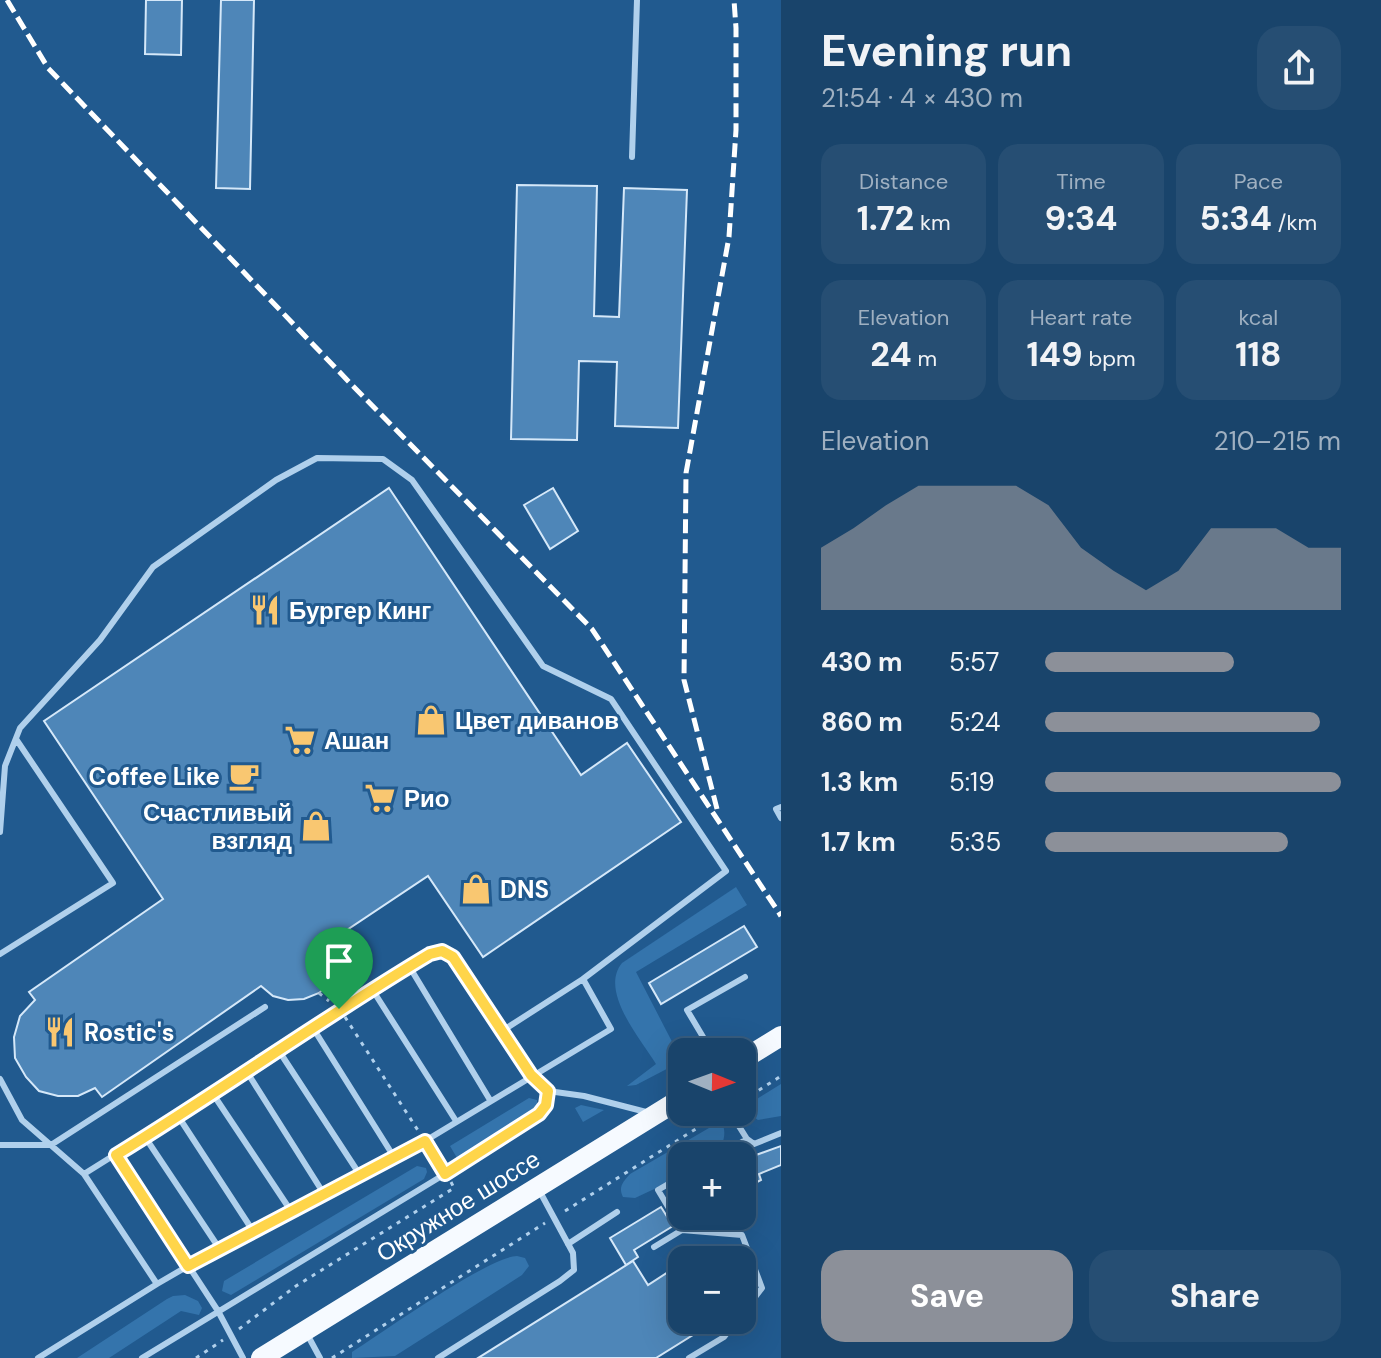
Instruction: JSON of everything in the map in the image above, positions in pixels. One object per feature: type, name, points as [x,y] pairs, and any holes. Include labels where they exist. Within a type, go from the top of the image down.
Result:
[{"type":"main road","points":[[756,1051],[781,1036]]},
{"type":"main road","name":"Окружное шоссе","points":[[261,1358],[668,1106]]},
{"type":"lane","points":[[632,157],[637,0]]},
{"type":"lane","points":[[0,832],[5,766],[20,728],[100,640],[153,567],[276,480],[317,458],[383,459],[412,480],[543,666],[611,699],[726,871],[583,979],[502,1031]]},
{"type":"lane","points":[[0,954],[113,883],[16,739]]},
{"type":"lane","points":[[781,807],[776,809],[781,818]]},
{"type":"lane","points":[[84,1174],[213,1094],[339,1009],[436,952],[453,957],[531,1075],[548,1091],[622,1103],[655,1114]]},
{"type":"lane","points":[[409,966],[490,1100]]},
{"type":"lane","points":[[704,1038],[687,1010],[745,977]]},
{"type":"lane","points":[[38,1358],[219,1248],[425,1141],[611,1029],[583,979]]},
{"type":"lane","points":[[372,989],[456,1121]]},
{"type":"lane","points":[[0,1145],[51,1145],[265,1007]]},
{"type":"lane","points":[[313,1028],[394,1157]]},
{"type":"lane","points":[[279,1051],[360,1175]]},
{"type":"lane","points":[[247,1072],[324,1194]]},
{"type":"lane","points":[[0,1079],[22,1120],[84,1174],[157,1284]]},
{"type":"lane","points":[[142,1358],[539,1114],[546,1105],[548,1091]]},
{"type":"lane","points":[[213,1094],[291,1211]]},
{"type":"lane","points":[[178,1116],[253,1231]]},
{"type":"lane","points":[[739,1126],[754,1144],[781,1133]]},
{"type":"lane","points":[[145,1137],[219,1248]]},
{"type":"lane","points":[[742,1142],[747,1139]]},
{"type":"lane","points":[[116,1155],[218,1311],[243,1358]]},
{"type":"lane","points":[[668,1184],[658,1190],[668,1207]]},
{"type":"lane","points":[[438,1358],[574,1270],[573,1253],[537,1187]]},
{"type":"lane","points":[[568,1244],[617,1212]]},
{"type":"lane","points":[[654,1247],[682,1230],[742,1235],[746,1246]]},
{"type":"lane","points":[[756,1272],[762,1288],[756,1296]]},
{"type":"lane","points":[[305,1330],[320,1358]]},
{"type":"lane","points":[[689,1358],[726,1334]]},
{"type":"path","points":[[196,1358],[296,1286],[454,1188],[339,1009],[319,993]]},
{"type":"path","points":[[756,1092],[781,1076]]},
{"type":"path","points":[[332,1358],[701,1126]]},
{"type":"shaded area","points":[[736,887],[747,905],[636,972],[670,1038],[668,1068],[636,1085],[627,1086],[656,1064],[618,1000],[616,974],[622,963]]},
{"type":"shaded area","points":[[781,1084],[781,1116],[758,1120],[756,1100]]},
{"type":"shaded area","points":[[529,1098],[537,1100],[537,1110],[457,1158],[450,1146]]},
{"type":"shaded area","points":[[581,1105],[604,1110],[583,1122],[575,1108]]},
{"type":"shaded area","points":[[712,1126],[723,1126],[723,1142],[685,1142]]},
{"type":"shaded area","points":[[668,1152],[668,1183],[635,1198],[623,1197],[621,1187],[630,1174]]},
{"type":"shaded area","points":[[417,1166],[426,1168],[424,1179],[231,1295],[222,1291],[224,1281]]},
{"type":"shaded area","points":[[517,1256],[525,1258],[529,1266],[522,1275],[395,1356],[352,1358],[352,1352],[435,1297],[483,1269]]},
{"type":"shaded area","points":[[185,1295],[198,1301],[202,1308],[199,1315],[181,1311],[109,1358],[77,1358],[167,1299]]},
{"type":"building","points":[[146,0],[182,0],[181,55],[145,54]]},
{"type":"building","points":[[221,0],[254,0],[250,189],[216,188]]},
{"type":"building","points":[[517,185],[597,186],[594,316],[619,317],[624,188],[687,190],[678,428],[615,426],[617,362],[579,361],[577,440],[511,439]]},
{"type":"building","name":"Рио","points":[[389,488],[581,775],[627,743],[681,822],[483,957],[428,876],[341,934],[344,949],[341,966],[332,982],[319,993],[304,999],[288,1000],[273,996],[261,986],[102,1097],[95,1088],[78,1096],[58,1096],[39,1091],[15,1058],[14,1037],[20,1016],[35,1000],[29,992],[163,899],[44,721]]},
{"type":"building","points":[[553,488],[578,531],[550,549],[524,505]]},
{"type":"building","points":[[744,926],[757,947],[661,1004],[649,983]]},
{"type":"building","points":[[781,1146],[781,1165],[759,1174],[761,1180],[756,1183],[756,1155]]},
{"type":"building","points":[[661,1207],[668,1218],[668,1229],[634,1250],[638,1257],[626,1265],[610,1238]]},
{"type":"building","points":[[633,1261],[648,1285],[668,1272],[668,1334],[695,1334],[656,1358],[478,1358]]},
{"type":"railway","points":[[7,0],[48,68],[350,383],[592,629],[781,916]]},
{"type":"railway","points":[[717,809],[684,680],[686,473],[729,237],[736,130],[734,0]]},
{"type":"place","name":"Бургер Кинг","points":[[265,610]]},
{"type":"place","name":"Цвет диванов","points":[[431,720]]},
{"type":"place","name":"Ашан","points":[[300,740]]},
{"type":"place","name":"Coffee Like","points":[[244,776]]},
{"type":"place","name":"Рио","points":[[380,798]]},
{"type":"place","name":"Счастливый взгляд","points":[[316,826]]},
{"type":"place","name":"DNS","points":[[476,889]]},
{"type":"place","name":"Rostic's","points":[[60,1032]]},
{"type":"route","points":[[442,951],[453,957],[531,1075],[548,1091],[546,1105],[539,1114],[445,1174],[425,1141],[188,1266],[116,1155],[339,1009],[430,954],[442,951]]}]
